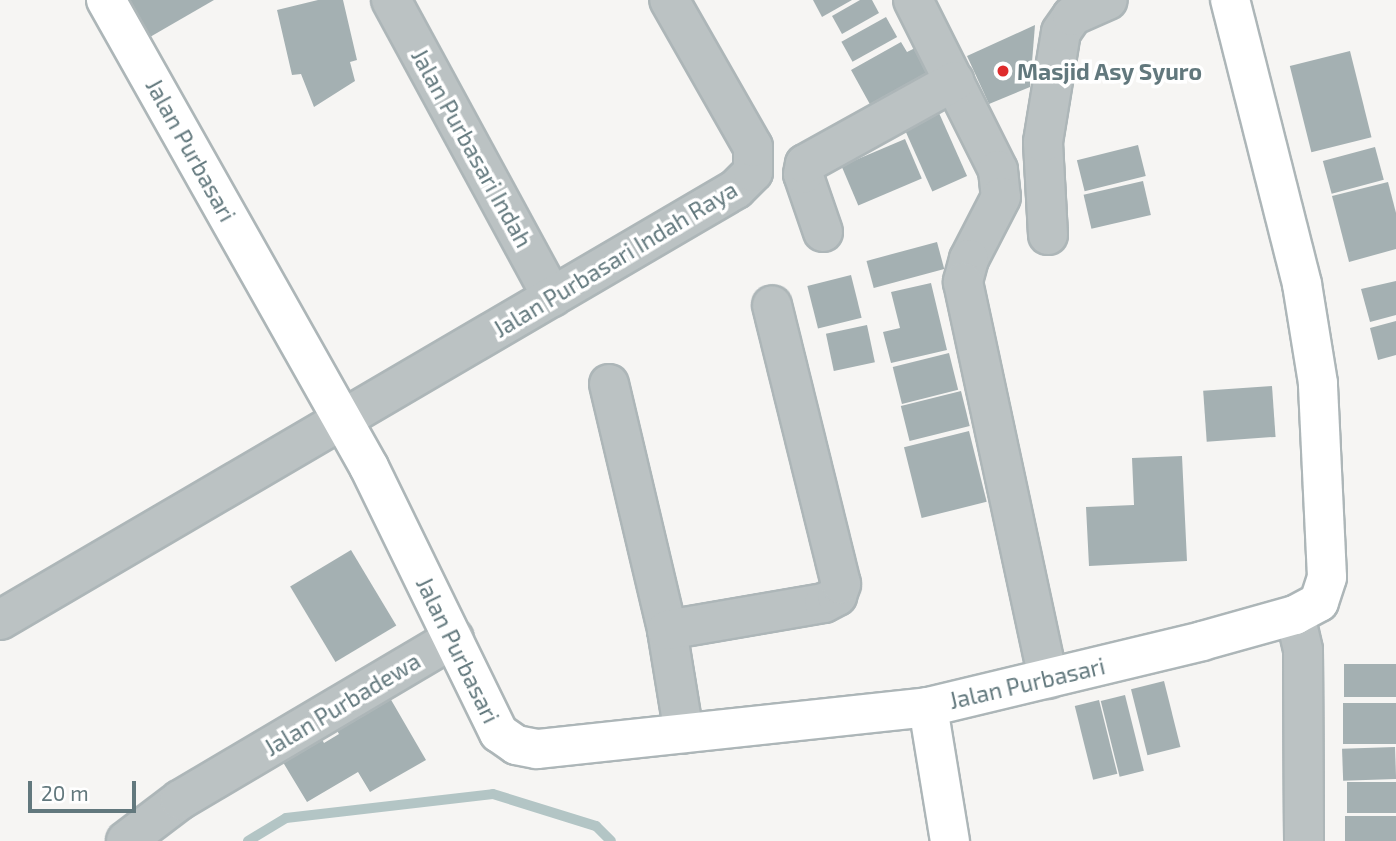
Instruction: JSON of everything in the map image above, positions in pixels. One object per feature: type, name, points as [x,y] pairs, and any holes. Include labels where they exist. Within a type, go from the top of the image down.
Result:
[{"type":"street","name":"Jalan Purbasari","points":[[106,0],[344,421],[499,733],[516,746],[537,749],[928,707],[1048,680],[1295,615]]},
{"type":"street","name":"Jalan Purbasari Indah","points":[[391,0],[552,297]]},
{"type":"street","name":"Jalan Purbasari Indah Raya","points":[[0,620],[344,421],[736,189],[753,172],[752,147],[669,0]]},
{"type":"street","points":[[913,0],[998,170],[1001,197],[969,260],[963,282],[1048,680]]},
{"type":"street","points":[[1048,235],[1043,142],[1061,32],[1072,16],[1108,0]]},
{"type":"street","points":[[1230,0],[1302,284],[1318,383],[1327,578],[1319,602],[1295,615],[1303,650],[1304,841]]},
{"type":"street","points":[[824,232],[803,174],[805,164],[955,81]]},
{"type":"street","points":[[667,630],[824,603],[837,596],[841,584],[772,305]]},
{"type":"street","points":[[609,384],[667,630],[684,734]]},
{"type":"street","name":"Jalan Purbadewa","points":[[126,841],[180,800],[454,639]]},
{"type":"street","points":[[928,707],[950,841]]},
{"type":"building","points":[[129,0],[214,0],[150,37]]},
{"type":"building","points":[[318,0],[343,0],[357,60],[350,62],[355,81],[314,107],[301,74],[292,75],[277,10]]},
{"type":"building","points":[[813,0],[852,0],[822,17]]},
{"type":"building","points":[[860,0],[872,0],[879,13],[842,34],[832,16]]},
{"type":"building","points":[[886,17],[897,37],[853,62],[841,42]]},
{"type":"building","name":"Masjid Asy Syuro","points":[[1035,25],[1030,87],[989,104],[967,56]]},
{"type":"building","points":[[901,42],[907,52],[921,45],[936,73],[872,108],[851,70]]},
{"type":"building","points":[[1350,51],[1372,137],[1311,152],[1290,66]]},
{"type":"building","points":[[939,113],[967,176],[932,191],[904,128]]},
{"type":"building","points":[[905,139],[922,179],[858,206],[841,166]]},
{"type":"building","points":[[1138,145],[1146,176],[1085,191],[1077,160]]},
{"type":"building","points":[[1375,147],[1384,180],[1332,194],[1323,161]]},
{"type":"building","points":[[1143,181],[1151,215],[1091,229],[1084,195]]},
{"type":"building","points":[[1388,182],[1396,213],[1396,249],[1349,262],[1332,196]]},
{"type":"building","points":[[937,242],[944,269],[874,288],[866,261]]},
{"type":"building","points":[[851,275],[862,318],[818,329],[807,286]]},
{"type":"building","points":[[1396,281],[1396,315],[1370,322],[1361,289]]},
{"type":"building","points":[[931,283],[947,350],[891,363],[883,332],[900,328],[891,292]]},
{"type":"building","points":[[1396,321],[1396,355],[1378,360],[1370,328]]},
{"type":"building","points":[[867,325],[875,362],[834,371],[826,334]]},
{"type":"building","points":[[949,353],[958,390],[902,404],[893,367]]},
{"type":"building","points":[[1272,386],[1276,437],[1207,442],[1203,391]]},
{"type":"building","points":[[961,391],[970,426],[910,441],[901,406]]},
{"type":"building","points":[[969,431],[987,502],[922,518],[904,447]]},
{"type":"building","points":[[1182,456],[1187,561],[1089,566],[1086,507],[1134,505],[1132,458]]},
{"type":"building","points":[[351,550],[396,625],[335,662],[290,587]]},
{"type":"building","points":[[1344,664],[1396,664],[1396,697],[1344,697]]},
{"type":"building","points":[[1164,681],[1180,747],[1147,755],[1131,689]]},
{"type":"building","points":[[1125,695],[1144,771],[1120,777],[1101,701]]},
{"type":"building","points":[[390,698],[426,760],[370,792],[358,772],[307,802],[281,759],[320,736],[324,743],[339,734],[336,729]]},
{"type":"building","points":[[1099,700],[1117,774],[1093,780],[1075,706]]},
{"type":"building","points":[[1343,703],[1396,703],[1396,744],[1343,744]]},
{"type":"building","points":[[1395,747],[1396,779],[1343,781],[1342,749]]},
{"type":"building","points":[[1347,782],[1396,782],[1396,813],[1347,813]]},
{"type":"building","points":[[1345,816],[1396,816],[1396,841],[1345,841]]},
{"type":"waterway","points":[[248,841],[286,818],[493,794],[596,826],[611,841]]},
{"type":"place","name":"Masjid Asy Syuro","points":[[1003,71]]}]
